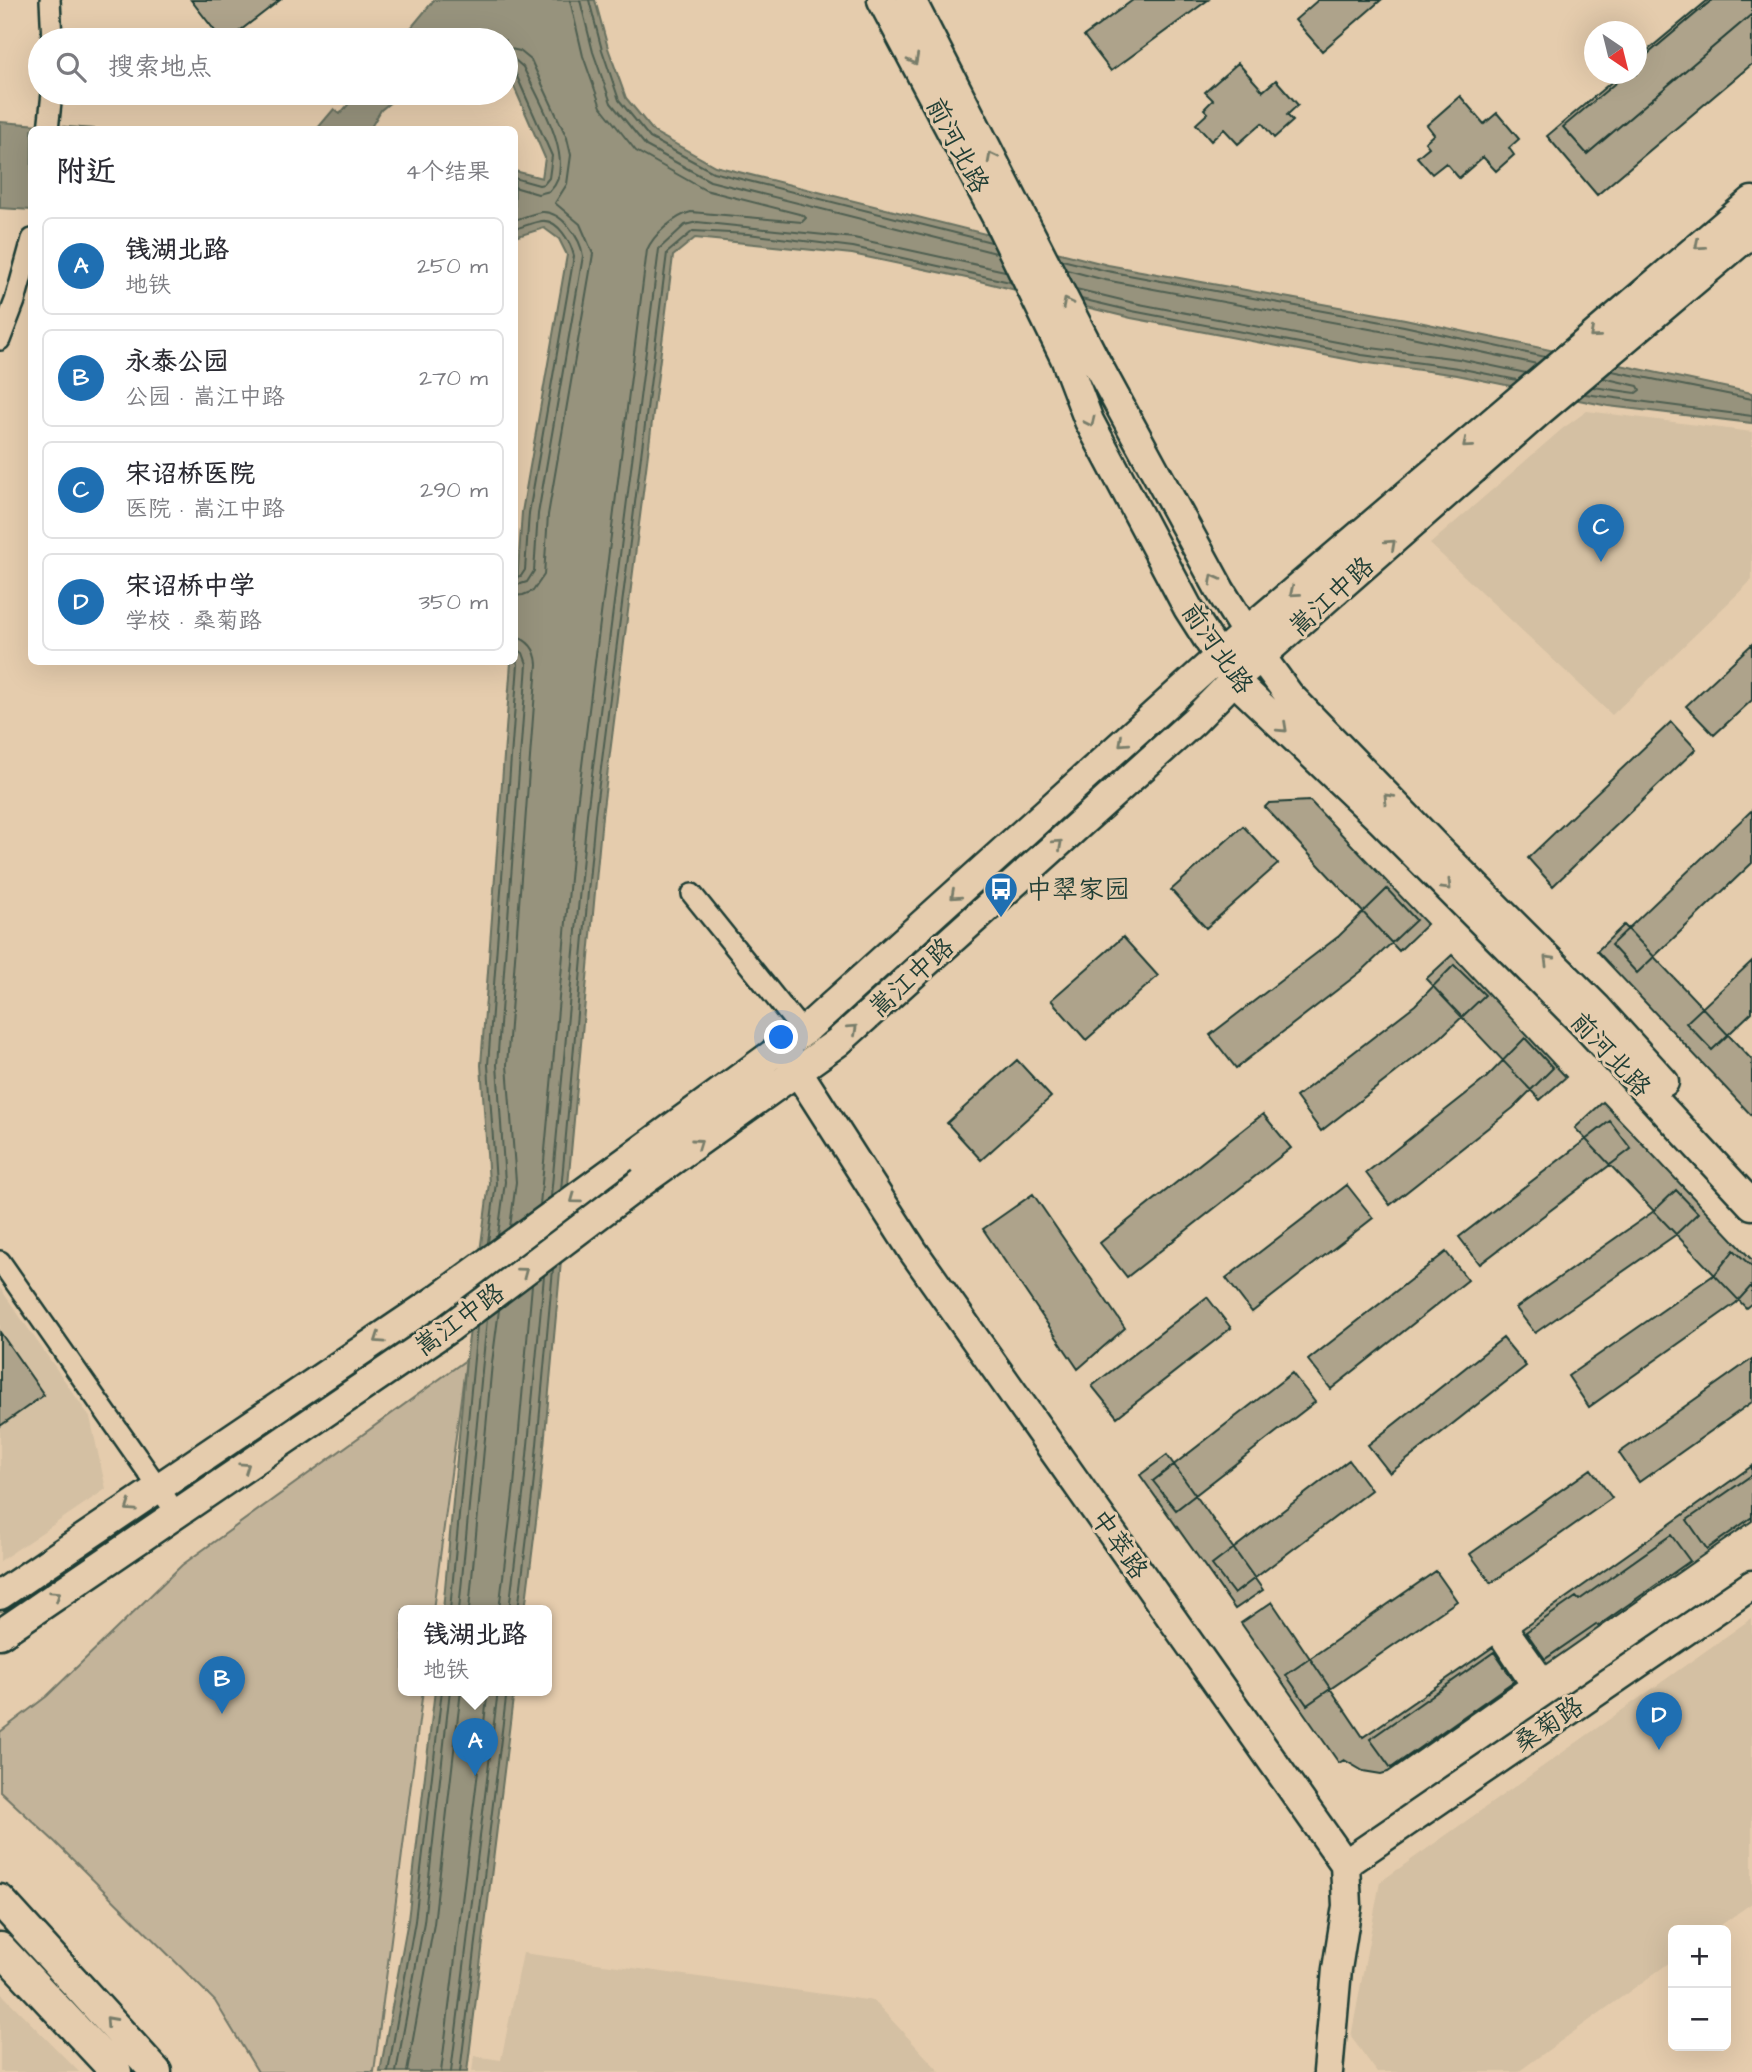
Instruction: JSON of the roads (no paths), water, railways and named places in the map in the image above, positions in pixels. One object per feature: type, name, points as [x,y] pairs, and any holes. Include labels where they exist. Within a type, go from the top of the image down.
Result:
[{"type":"main road","name":"前河北路","points":[[882,0],[996,216],[1065,358],[1089,421],[1188,608],[1234,680],[1381,820],[1584,1024],[1752,1205]]},
{"type":"main road","name":"前河北路","points":[[911,0],[1097,364],[1220,590],[1289,695],[1427,839],[1597,1009],[1752,1178]]},
{"type":"main road","name":"嵩江中路","points":[[0,1634],[449,1328],[793,1040],[1246,632],[1530,405],[1652,301],[1752,201]]},
{"type":"main road","name":"嵩江中路","points":[[1652,301],[1752,232]]},
{"type":"main road","name":"嵩江中路","points":[[0,1595],[436,1300],[636,1171],[800,1071],[838,1042],[1194,721],[1234,680],[1262,657],[1530,405]]},
{"type":"main road","name":"中萃路","points":[[793,1040],[800,1071],[817,1104],[913,1251],[1345,1864]]},
{"type":"main road","name":"桑菊路","points":[[1345,1864],[1752,1585]]},
{"type":"main road","points":[[1328,2072],[1337,1969],[1347,1906],[1345,1864]]},
{"type":"main road","points":[[0,1900],[156,2072]]},
{"type":"main road","points":[[0,1948],[116,2072]]},
{"type":"street","points":[[50,0],[51,28]]},
{"type":"street","points":[[0,340],[15,301],[28,254]]},
{"type":"street","points":[[692,894],[793,1040]]},
{"type":"street","points":[[0,1261],[177,1514]]},
{"type":"water","points":[[434,0],[595,0],[626,98],[654,132],[715,166],[1108,265],[1405,319],[1752,393],[1752,423],[1608,406],[1457,375],[1361,362],[1131,318],[971,279],[852,254],[695,238],[673,256],[602,816],[540,1489],[526,1605],[443,1605],[466,1360],[489,1183],[481,1065],[511,665],[518,665],[518,571],[522,512],[567,255],[559,239],[544,228],[518,236],[518,172],[542,178],[545,158],[518,96],[518,28],[411,28]]},
{"type":"water","points":[[348,105],[387,105],[372,126],[320,126],[334,109],[340,114]]},
{"type":"water","points":[[0,122],[54,126],[28,126],[28,210],[0,208]]},
{"type":"water","points":[[434,1696],[513,1696],[467,2072],[380,2072],[408,1920]]},
{"type":"place","name":"宋诏桥医院","points":[[1601,562]]},
{"type":"place","name":"中翠家园","points":[[1001,919]]},
{"type":"place","name":"永泰公园","points":[[222,1714]]},
{"type":"place","name":"宋诏桥中学","points":[[1659,1750]]},
{"type":"place","name":"钱湖北路","points":[[475,1776]]}]
